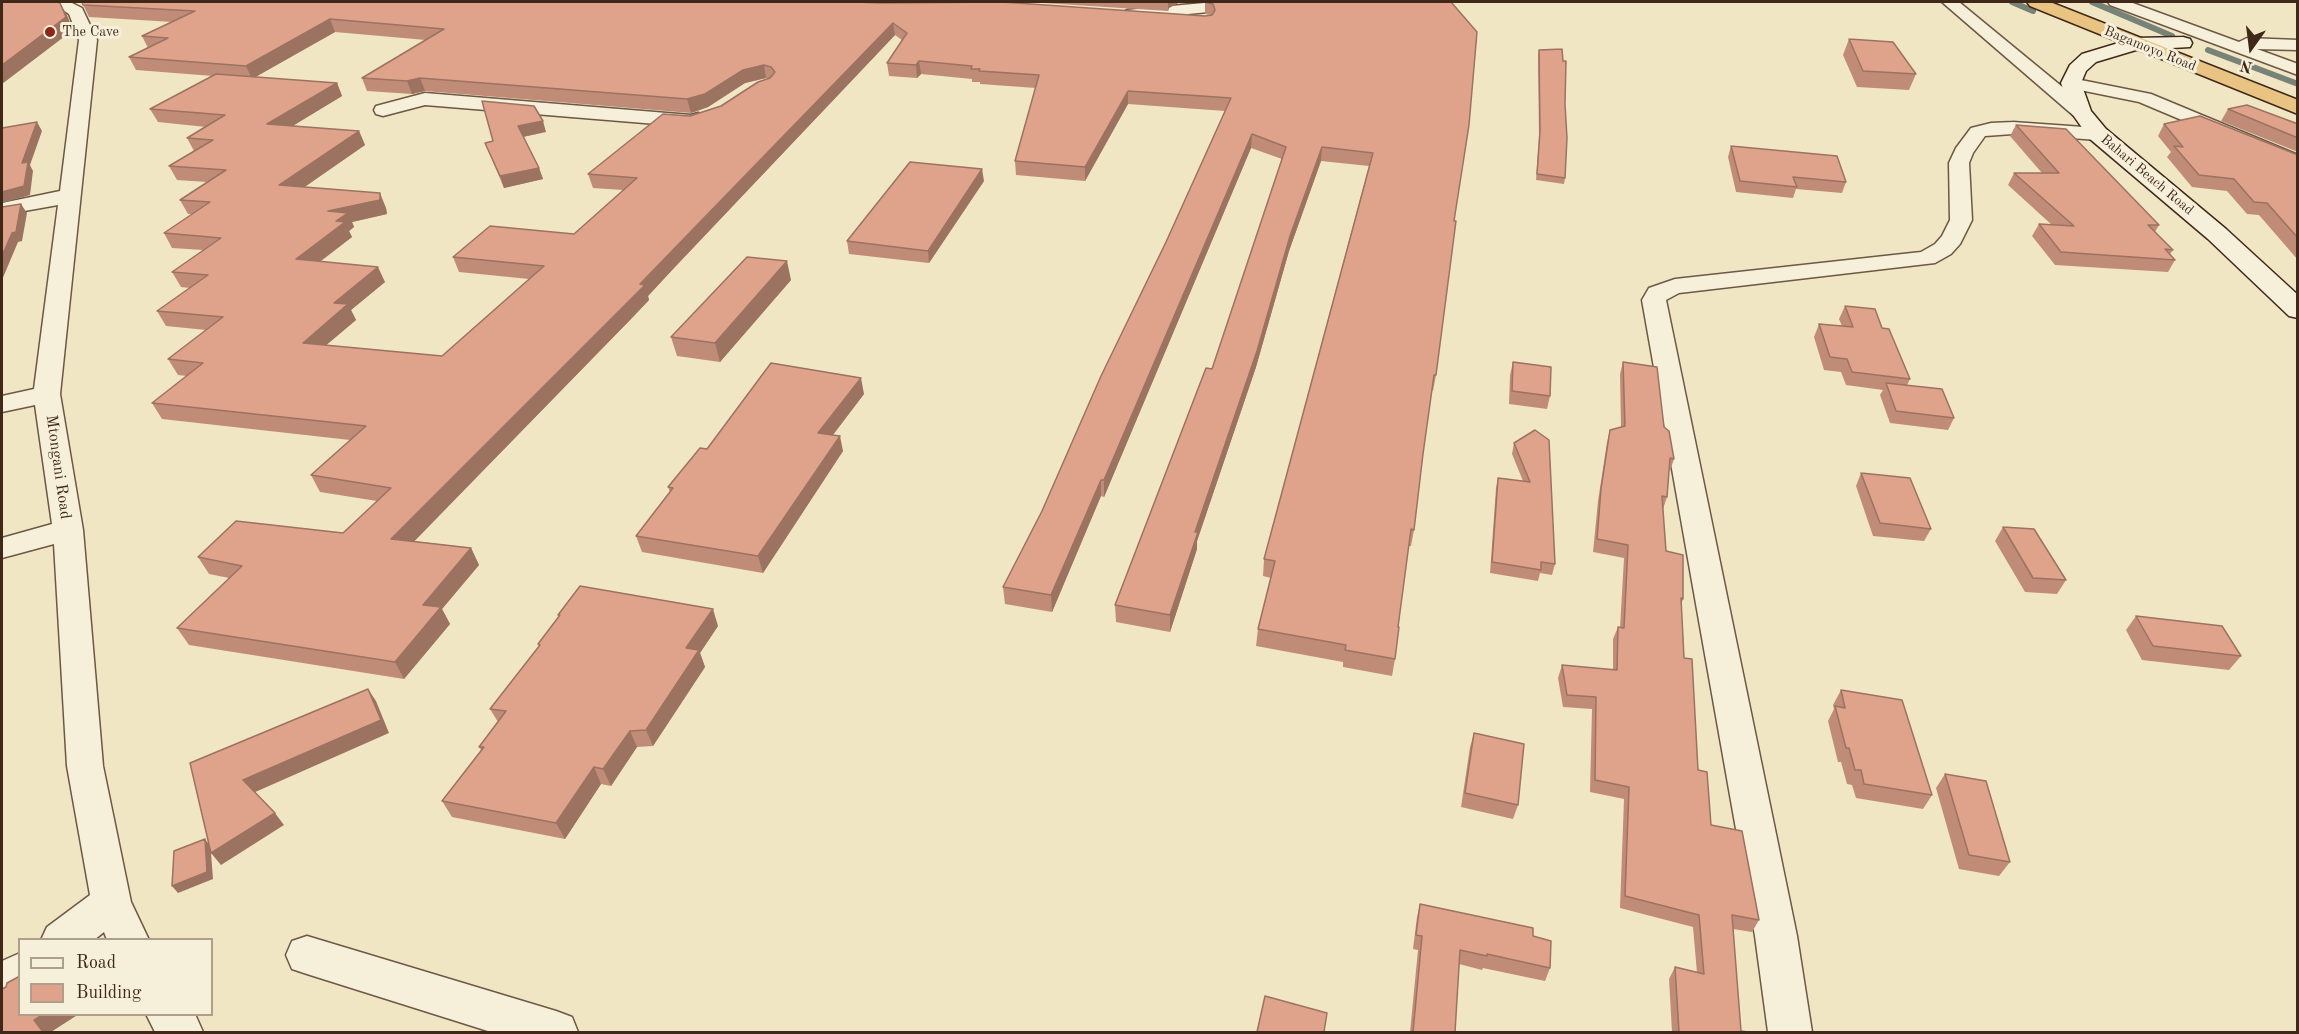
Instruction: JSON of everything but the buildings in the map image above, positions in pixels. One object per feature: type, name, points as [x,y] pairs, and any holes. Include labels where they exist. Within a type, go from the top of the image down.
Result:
[{"type":"highway","name":"Bagamoyo Road","points":[[2036,2],[2135,44],[2298,108]]},
{"type":"highway","name":"Bagamoyo Road","points":[[2107,4],[2183,43],[2298,87]]},
{"type":"street","points":[[1205,21],[1121,14],[1229,5],[1236,4],[1236,2]]},
{"type":"street","points":[[1950,2],[2090,123]]},
{"type":"street","points":[[2107,4],[2298,70]]},
{"type":"street","name":"Mtongani Road","points":[[72,6],[88,40],[47,394],[68,530],[85,766],[111,902],[128,938]]},
{"type":"street","points":[[2298,45],[2135,44],[2089,58],[2077,69],[2071,83],[2144,98],[2298,163]]},
{"type":"street","name":"Bahari Beach Road","points":[[2071,83],[2090,123],[2217,234],[2298,310]]},
{"type":"street","points":[[382,110],[425,99],[693,121],[716,113]]},
{"type":"street","points":[[1790,1032],[1776,936],[1654,300],[1657,293],[1675,286],[1927,258],[1943,249],[1961,220],[1959,163],[1963,152],[1978,132],[1990,129],[2090,123]]},
{"type":"street","points":[[2,209],[69,196]]},
{"type":"street","points":[[2,404],[47,394]]},
{"type":"street","points":[[2,548],[68,530]]},
{"type":"street","points":[[63,938],[111,902]]},
{"type":"street","points":[[307,955],[556,1032]]},
{"type":"street","points":[[2,986],[18,974]]},
{"type":"street","points":[[170,1016],[182,1032]]},
{"type":"waterway","points":[[2012,2],[2033,11]]},
{"type":"waterway","points":[[2092,2],[2172,36]]},
{"type":"waterway","points":[[2208,50],[2298,84]]},
{"type":"place","name":"The Cave","points":[[50,32]]}]
